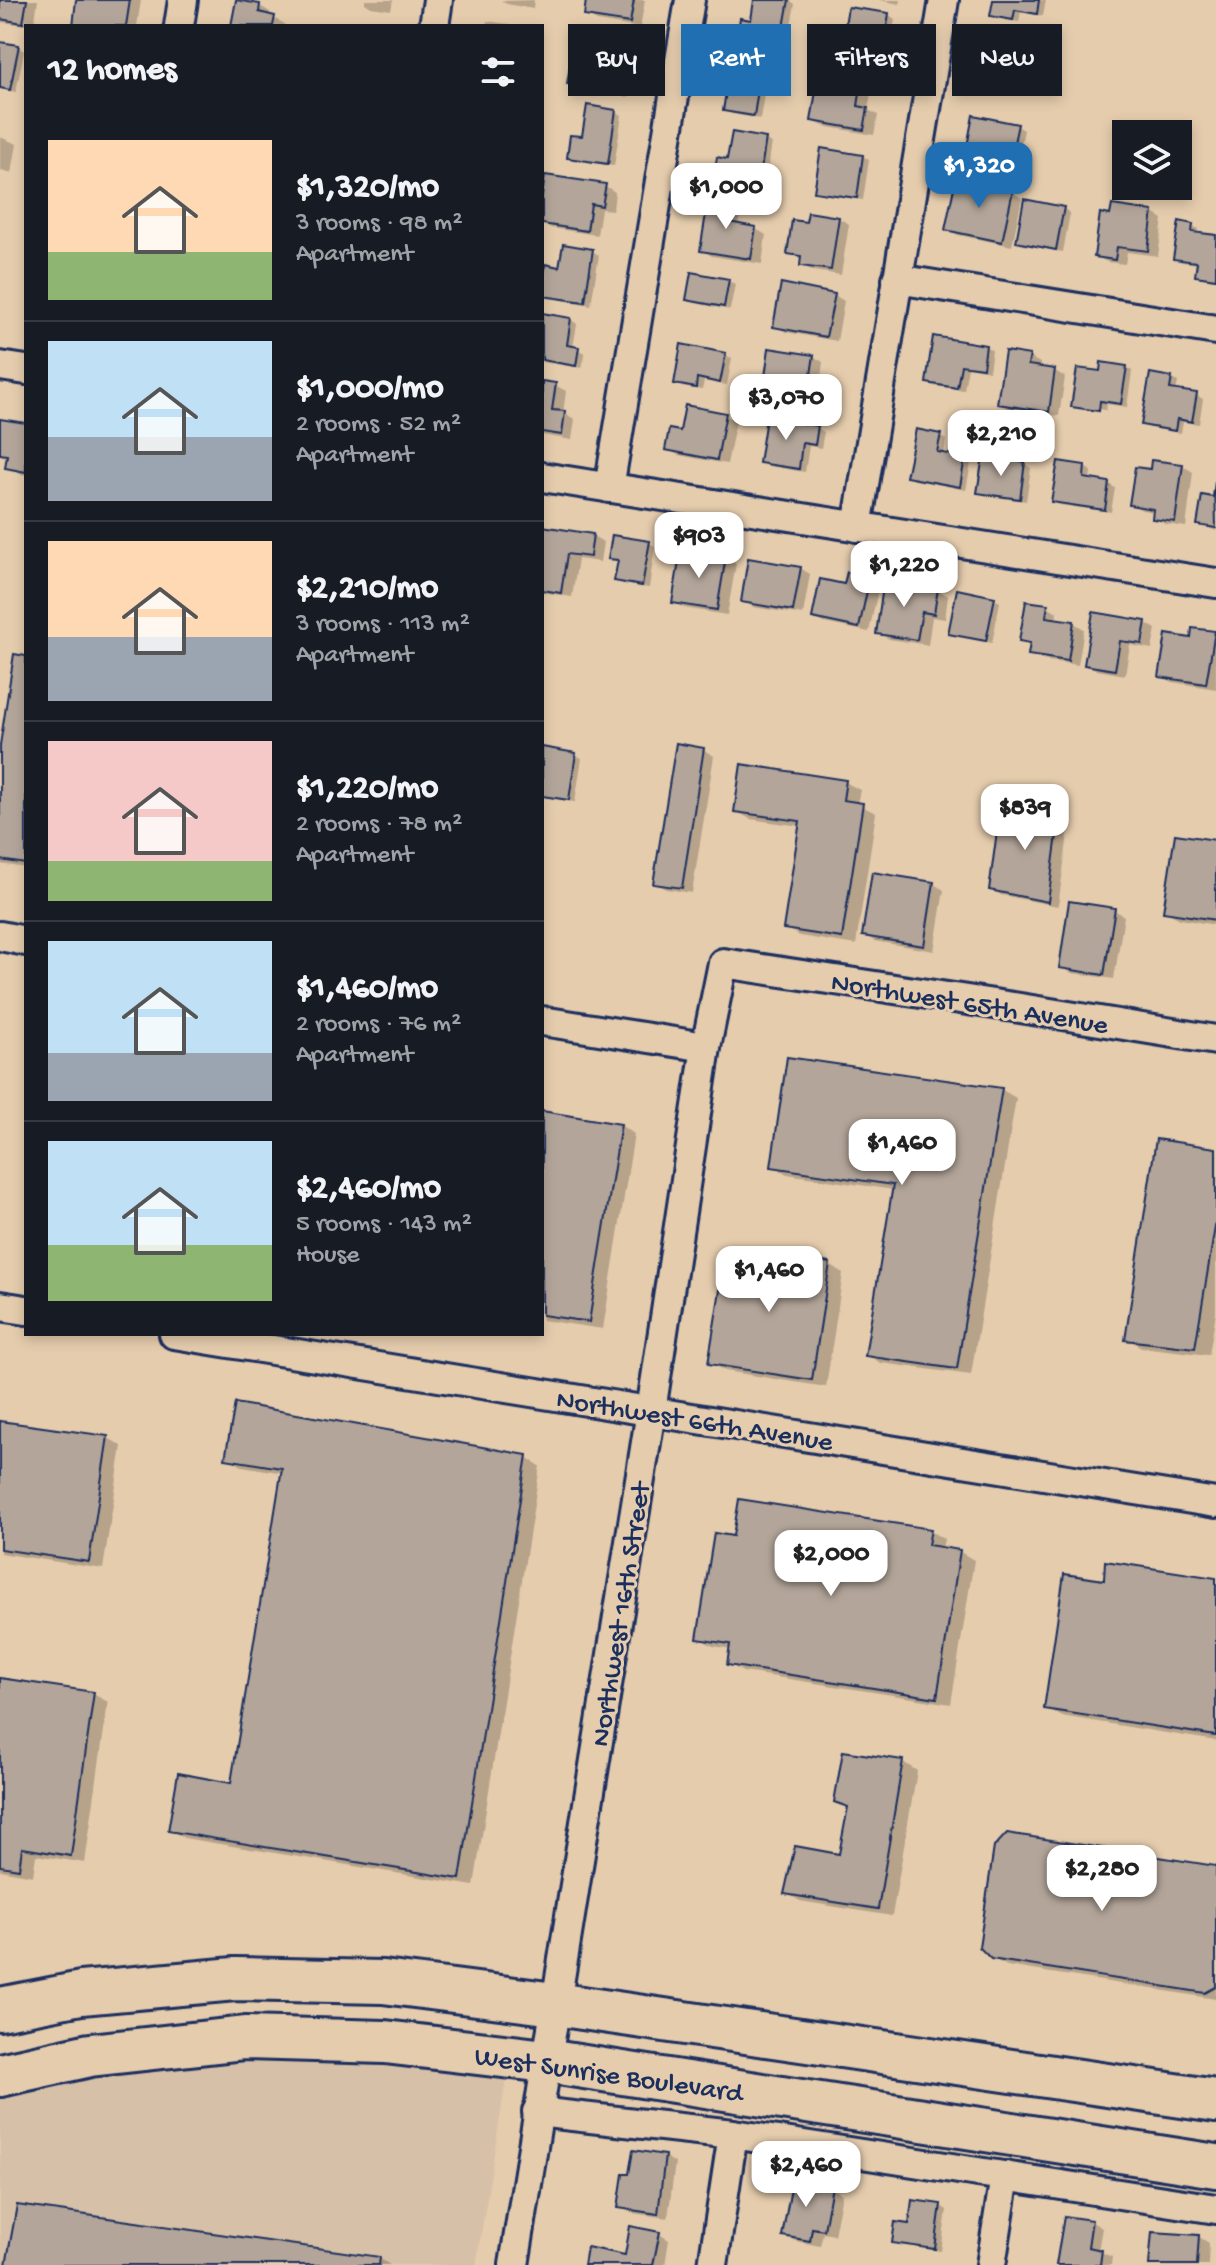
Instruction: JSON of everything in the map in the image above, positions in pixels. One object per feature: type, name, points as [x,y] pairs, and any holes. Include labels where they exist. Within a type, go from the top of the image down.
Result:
[{"type":"highway","name":"West Sunrise Boulevard","points":[[0,2009],[81,1993],[235,1979],[383,1982],[555,2004],[1216,2101]]},
{"type":"highway","points":[[0,2031],[155,2000],[208,1983]]},
{"type":"highway","name":"West Sunrise Boulevard","points":[[0,2075],[90,2055],[245,2038],[385,2042],[546,2061],[1209,2161]]},
{"type":"street","points":[[179,24],[183,0]]},
{"type":"street","points":[[434,24],[438,0]]},
{"type":"street","points":[[609,488],[690,0]]},
{"type":"street","points":[[857,527],[944,0]]},
{"type":"street","points":[[897,279],[1216,330]]},
{"type":"street","points":[[0,366],[24,370]]},
{"type":"street","points":[[544,477],[1216,583]]},
{"type":"street","points":[[0,936],[24,941]]},
{"type":"street","name":"Northwest 65th Avenue","points":[[723,963],[1216,1040]]},
{"type":"street","name":"Northwest 16th Street","points":[[514,2265],[706,1047],[723,963]]},
{"type":"street","points":[[544,1021],[706,1047]]},
{"type":"street","points":[[0,1306],[24,1310]]},
{"type":"street","name":"Northwest 66th Avenue","points":[[186,1336],[1216,1503]]},
{"type":"street","points":[[537,2112],[733,2134],[1216,2209]]},
{"type":"street","points":[[713,2265],[733,2134]]},
{"type":"street","points":[[991,2265],[1005,2176]]},
{"type":"shaded area","points":[[264,2054],[403,2061],[507,2074],[476,2265],[0,2265],[0,2093],[125,2068]]},
{"type":"building","points":[[0,0],[27,0],[23,23],[0,19]]},
{"type":"building","points":[[76,0],[130,0],[126,24],[73,24]]},
{"type":"building","points":[[236,0],[260,4],[259,12],[275,16],[273,24],[231,24]]},
{"type":"building","points":[[586,0],[634,0],[630,23],[584,16]]},
{"type":"building","points":[[754,0],[789,0],[785,24],[739,24],[740,18],[751,20]]},
{"type":"building","points":[[993,0],[1039,0],[1037,14],[1015,10],[1013,20],[990,16]]},
{"type":"building","points":[[848,7],[889,13],[887,24],[845,24]]},
{"type":"building","points":[[0,42],[19,45],[10,90],[0,88]]},
{"type":"building","points":[[725,96],[757,96],[754,116],[723,111]]},
{"type":"building","points":[[815,96],[860,96],[858,106],[868,108],[864,130],[811,121]]},
{"type":"building","points":[[587,105],[616,110],[608,164],[567,158],[570,135],[582,136]]},
{"type":"building","points":[[973,115],[1018,124],[1012,152],[992,148],[990,157],[966,152]]},
{"type":"building","points":[[732,132],[766,138],[758,189],[713,182],[717,157],[727,159]]},
{"type":"building","points":[[821,148],[863,155],[857,198],[814,192]]},
{"type":"building","points":[[545,175],[606,184],[602,206],[591,204],[587,231],[544,224]]},
{"type":"building","points":[[956,178],[1013,190],[1002,242],[945,230]]},
{"type":"building","points":[[709,195],[732,199],[728,222],[756,227],[751,259],[700,251]]},
{"type":"building","points":[[1024,199],[1064,207],[1056,250],[1016,242]]},
{"type":"building","points":[[1112,205],[1153,211],[1148,251],[1117,247],[1115,260],[1094,257],[1100,213],[1110,215]]},
{"type":"building","points":[[808,212],[839,217],[831,270],[800,266],[801,256],[787,254],[792,220],[806,222]]},
{"type":"building","points":[[1179,221],[1193,224],[1192,232],[1216,235],[1216,279],[1195,276],[1197,262],[1173,259]]},
{"type":"building","points":[[563,244],[593,249],[585,302],[544,296],[545,264],[559,267]]},
{"type":"building","points":[[691,272],[729,279],[724,307],[686,300]]},
{"type":"building","points":[[781,283],[835,294],[826,337],[773,327]]},
{"type":"building","points":[[544,313],[571,318],[567,345],[579,347],[576,366],[544,360]]},
{"type":"building","points":[[933,336],[986,345],[983,368],[961,365],[957,388],[926,383]]},
{"type":"building","points":[[681,344],[726,353],[720,383],[697,378],[696,388],[674,384]]},
{"type":"building","points":[[769,348],[814,355],[810,381],[821,383],[818,407],[776,402],[777,394],[763,391]]},
{"type":"building","points":[[1005,351],[1030,355],[1028,365],[1055,369],[1049,412],[997,404]]},
{"type":"building","points":[[1101,362],[1127,366],[1121,404],[1100,401],[1099,411],[1071,407],[1077,368],[1100,371]]},
{"type":"building","points":[[1150,373],[1172,377],[1170,389],[1197,393],[1192,422],[1177,419],[1175,431],[1141,425]]},
{"type":"building","points":[[544,381],[556,383],[552,410],[565,411],[562,435],[544,432]]},
{"type":"building","points":[[685,405],[726,413],[717,460],[665,450],[669,429],[680,431]]},
{"type":"building","points":[[766,418],[818,426],[815,445],[802,443],[799,469],[759,463]]},
{"type":"building","points":[[0,419],[24,423],[24,472],[5,468],[7,455],[0,454]]},
{"type":"building","points":[[916,429],[941,434],[937,452],[965,457],[960,487],[906,477]]},
{"type":"building","points":[[983,456],[1025,462],[1020,499],[977,493]]},
{"type":"building","points":[[1151,460],[1183,464],[1175,522],[1152,519],[1153,509],[1129,505],[1135,467],[1150,469]]},
{"type":"building","points":[[1058,461],[1085,465],[1084,478],[1109,482],[1105,510],[1051,502]]},
{"type":"building","points":[[1215,482],[1216,528],[1197,525],[1202,495],[1213,497]]},
{"type":"building","points":[[544,526],[593,534],[590,557],[567,554],[561,593],[544,590]]},
{"type":"building","points":[[612,535],[650,541],[642,586],[614,581],[618,560],[608,559]]},
{"type":"building","points":[[681,549],[726,556],[717,610],[672,603]]},
{"type":"building","points":[[748,558],[801,567],[793,611],[741,602]]},
{"type":"building","points":[[847,572],[870,577],[859,628],[812,618],[820,579],[844,584]]},
{"type":"building","points":[[884,580],[938,588],[934,614],[922,612],[917,640],[876,634]]},
{"type":"building","points":[[957,589],[995,597],[986,641],[948,634]]},
{"type":"building","points":[[1026,601],[1048,604],[1046,617],[1074,621],[1068,661],[1028,655],[1030,643],[1019,641]]},
{"type":"building","points":[[1093,612],[1146,621],[1142,644],[1120,641],[1115,670],[1084,665]]},
{"type":"building","points":[[1192,628],[1215,631],[1206,684],[1159,677],[1166,634],[1191,638]]},
{"type":"building","points":[[14,654],[24,656],[24,864],[0,860],[0,745]]},
{"type":"building","points":[[676,743],[704,748],[682,888],[653,884]]},
{"type":"building","points":[[544,747],[576,753],[569,800],[544,796]]},
{"type":"building","points":[[741,764],[846,780],[843,800],[863,803],[842,938],[783,929],[800,821],[734,812]]},
{"type":"building","points":[[1001,802],[1060,812],[1048,902],[989,890]]},
{"type":"building","points":[[1175,834],[1216,840],[1216,920],[1163,912]]},
{"type":"building","points":[[872,872],[934,882],[924,946],[862,936]]},
{"type":"building","points":[[1069,901],[1115,908],[1104,975],[1059,968]]},
{"type":"building","points":[[787,1057],[1002,1088],[957,1369],[865,1356],[893,1185],[771,1167]]},
{"type":"building","points":[[544,1111],[621,1124],[589,1322],[544,1315]]},
{"type":"building","points":[[1156,1139],[1216,1148],[1216,1221],[1195,1348],[1125,1340]]},
{"type":"building","points":[[727,1247],[830,1263],[812,1380],[708,1364]]},
{"type":"building","points":[[235,1403],[527,1455],[460,1879],[168,1831],[178,1773],[231,1783],[282,1468],[225,1459]]},
{"type":"building","points":[[0,1421],[108,1436],[89,1562],[0,1549]]},
{"type":"building","points":[[739,1499],[931,1529],[928,1545],[960,1550],[937,1698],[727,1665],[730,1644],[697,1639],[714,1533],[733,1536]]},
{"type":"building","points":[[1105,1561],[1216,1578],[1216,1736],[1044,1709],[1064,1574],[1104,1580]]},
{"type":"building","points":[[0,1678],[94,1692],[71,1856],[22,1848],[19,1869],[0,1866]]},
{"type":"building","points":[[843,1751],[903,1760],[878,1909],[784,1894],[795,1846],[839,1854],[848,1807],[834,1802]]},
{"type":"building","points":[[1007,1833],[1216,1866],[1216,1987],[1205,1993],[991,1959],[979,1947],[994,1847]]},
{"type":"building","points":[[633,2150],[665,2155],[658,2214],[618,2208],[623,2174],[629,2174]]},
{"type":"building","points":[[793,2178],[832,2186],[824,2230],[812,2228],[810,2241],[782,2236]]},
{"type":"building","points":[[912,2200],[941,2204],[935,2249],[892,2243],[895,2222],[909,2224]]},
{"type":"building","points":[[17,2205],[380,2257],[379,2265],[6,2265]]},
{"type":"building","points":[[1064,2216],[1092,2220],[1088,2247],[1102,2250],[1100,2265],[1056,2265]]},
{"type":"building","points":[[630,2226],[660,2232],[653,2265],[584,2265],[587,2247],[625,2255]]},
{"type":"building","points":[[1152,2232],[1199,2235],[1197,2265],[1149,2265]]}]
